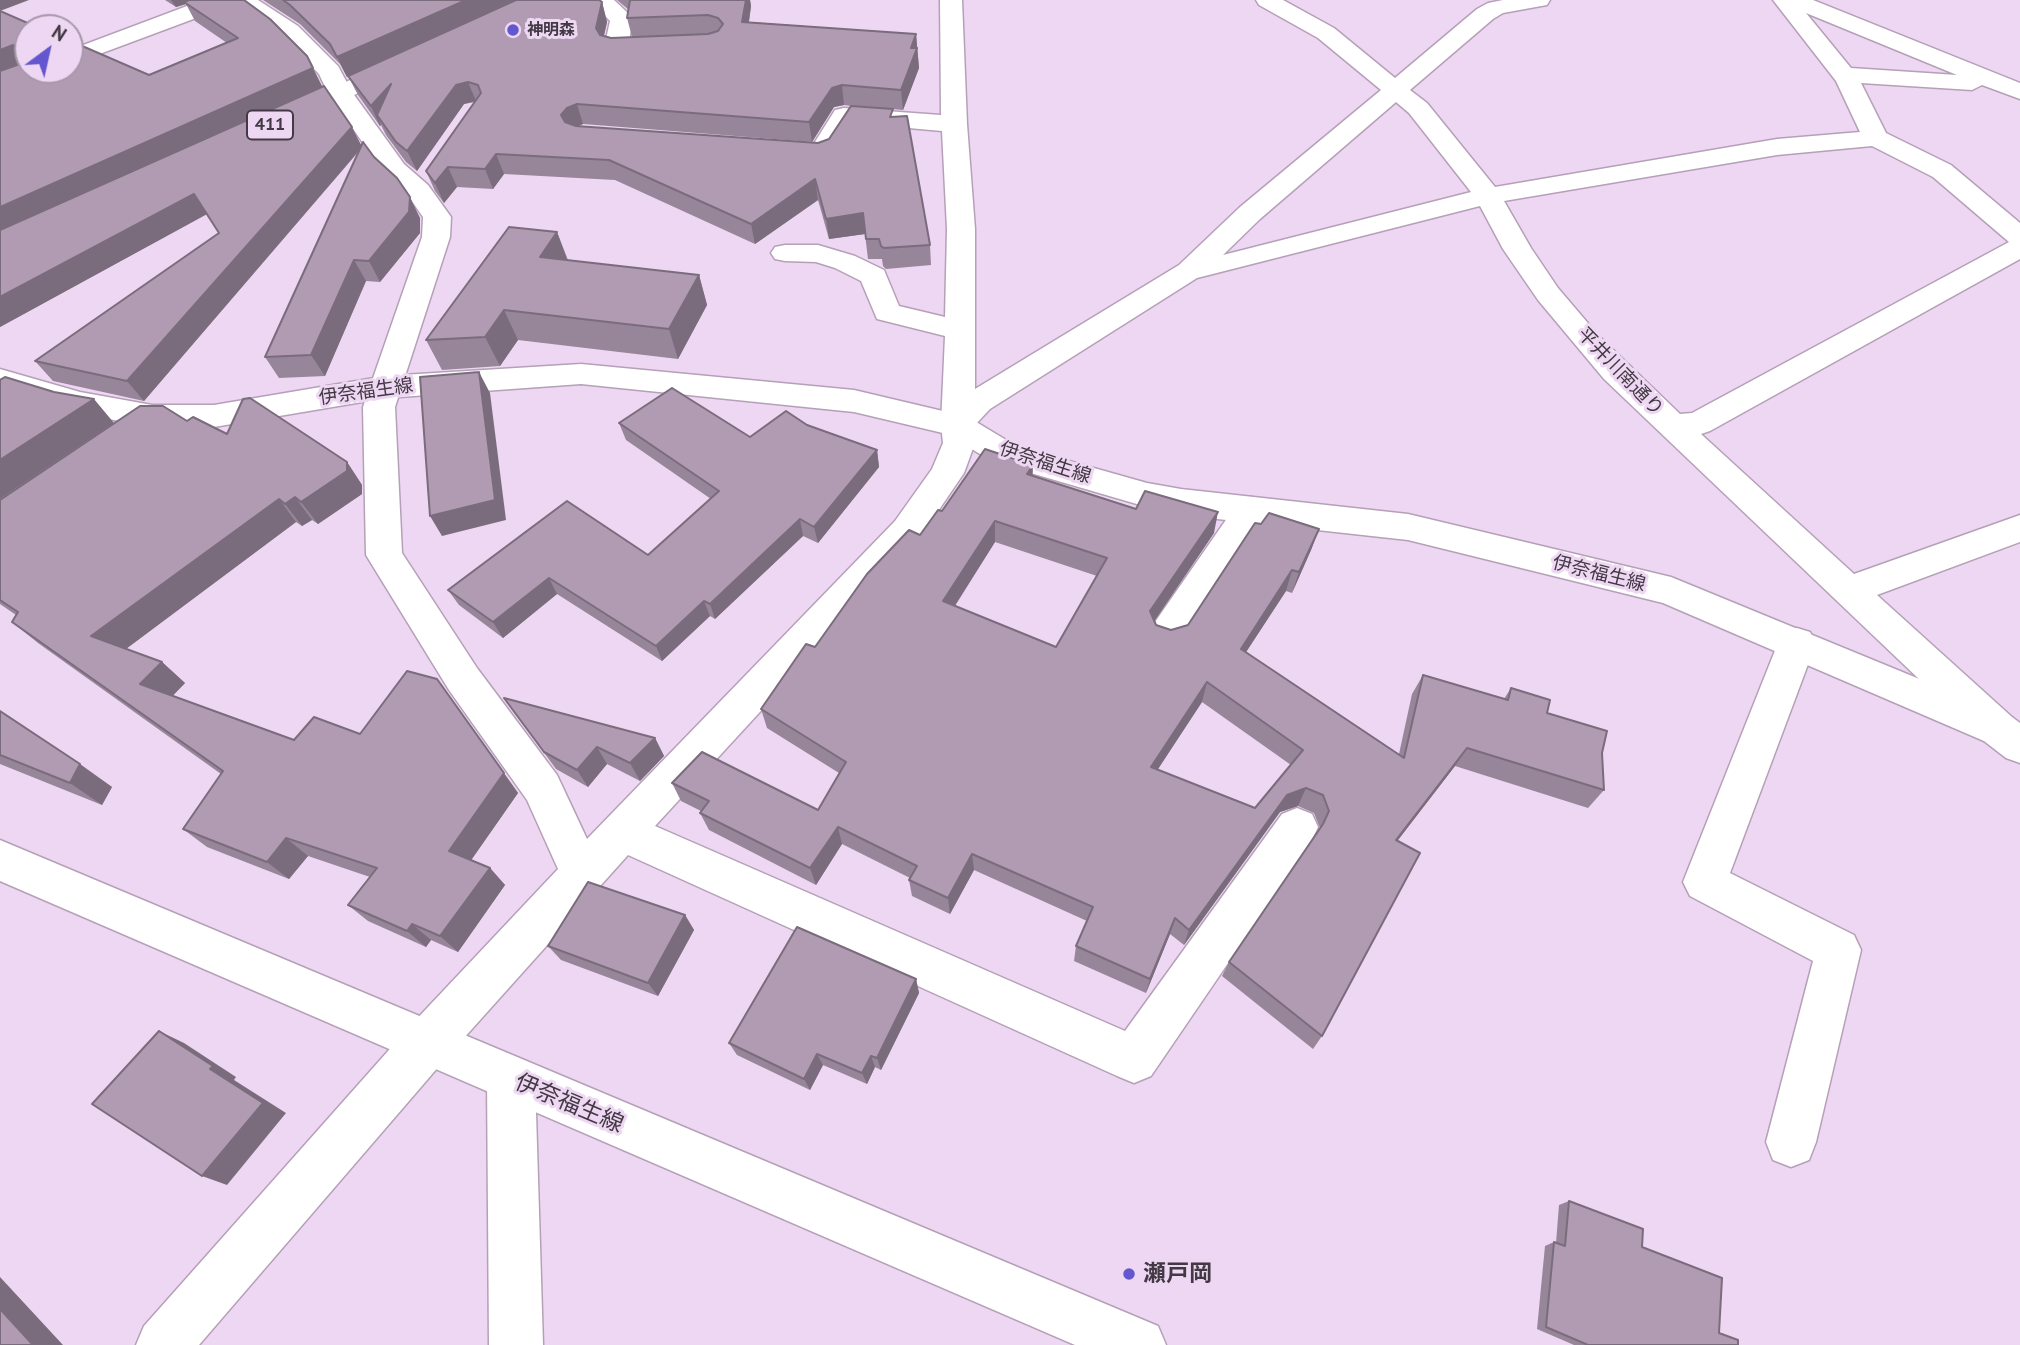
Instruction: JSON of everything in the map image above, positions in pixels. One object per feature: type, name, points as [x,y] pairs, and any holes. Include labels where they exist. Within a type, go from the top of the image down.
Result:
[{"type":"main road","points":[[84,53],[223,0]]},
{"type":"main road","points":[[243,0],[290,31],[330,71],[340,93],[395,170],[426,181],[437,217],[436,237],[380,407],[384,555],[463,679],[542,788],[582,874]]},
{"type":"main road","points":[[601,0],[622,20],[616,48],[684,45]]},
{"type":"main road","points":[[163,1345],[429,1041],[582,874],[907,530],[947,473],[959,443],[957,425],[961,229],[954,124],[951,0]]},
{"type":"main road","name":"平井川南通り","points":[[1268,0],[1326,33],[1418,108],[1488,196],[1517,249],[1548,294],[1597,352],[1847,591],[2009,737]]},
{"type":"main road","points":[[957,425],[979,401],[1189,271],[1250,213],[1485,14],[1496,8],[1539,0]]},
{"type":"main road","points":[[1784,0],[1844,75],[1876,138]]},
{"type":"main road","points":[[1794,0],[2009,88]]},
{"type":"main road","name":"411","points":[[264,128],[428,52]]},
{"type":"main road","points":[[1844,75],[2009,88]]},
{"type":"main road","points":[[755,148],[821,153],[844,115],[954,124]]},
{"type":"main road","points":[[1189,271],[1488,196],[1777,147],[1876,138],[1942,171],[2020,237]]},
{"type":"main road","points":[[1672,426],[1699,423],[2020,248]]},
{"type":"main road","points":[[785,253],[818,254],[845,262],[874,276],[887,312],[959,330]]},
{"type":"main road","name":"伊奈福生線","points":[[0,379],[76,402],[152,416],[214,416],[386,387],[581,374],[854,401],[957,425],[1005,454],[1147,495],[1181,502],[1408,527],[1671,591],[1797,643],[2009,737]]},
{"type":"main road","points":[[120,438],[152,416]]},
{"type":"main road","points":[[1168,633],[1251,510]]},
{"type":"main road","points":[[1847,591],[2020,528]]},
{"type":"main road","points":[[1791,1142],[1838,950],[1705,882],[1797,643]]},
{"type":"main road","points":[[622,832],[1134,1059],[1297,827]]},
{"type":"main road","name":"伊奈福生線","points":[[0,860],[1139,1345]]},
{"type":"main road","points":[[511,1079],[516,1345]]},
{"type":"building","points":[[244,0],[270,19],[307,56],[313,68],[0,207],[0,71],[14,66],[14,84],[84,84],[84,47],[149,75],[238,38],[184,2]]},
{"type":"building","points":[[283,0],[466,0],[337,57],[330,44]]},
{"type":"building","points":[[516,0],[599,0],[602,2],[596,28],[600,35],[611,38],[708,34],[718,31],[723,24],[718,18],[708,15],[627,18],[630,0],[746,0],[742,22],[916,34],[911,48],[917,48],[901,90],[842,85],[832,88],[809,122],[577,104],[567,108],[561,115],[565,122],[576,126],[818,143],[829,139],[851,106],[893,109],[890,117],[907,116],[930,245],[884,248],[879,239],[866,239],[863,213],[826,219],[815,179],[751,224],[609,160],[496,154],[485,169],[448,167],[435,183],[426,171],[481,93],[478,85],[468,82],[456,85],[407,151],[396,142],[377,115],[391,84],[371,106],[348,76]]},
{"type":"building","points":[[0,11],[14,17],[14,46],[0,50]]},
{"type":"building","points":[[324,86],[352,127],[127,381],[35,361],[219,233],[194,194],[0,297],[0,230]]},
{"type":"building","points":[[363,142],[374,157],[397,178],[410,197],[409,212],[369,261],[354,260],[311,355],[265,357]]},
{"type":"building","points":[[509,227],[557,232],[540,257],[699,275],[669,329],[504,310],[485,337],[426,340]]},
{"type":"building","points":[[479,372],[495,500],[430,516],[420,377]]},
{"type":"building","points":[[5,377],[54,392],[94,399],[0,460],[0,380]]},
{"type":"building","points":[[672,388],[750,437],[786,411],[807,425],[877,450],[814,527],[800,519],[710,604],[704,601],[656,646],[549,578],[493,622],[448,590],[567,501],[648,555],[719,491],[619,423]]},
{"type":"building","points":[[250,398],[347,462],[347,471],[301,502],[295,497],[285,504],[279,499],[91,636],[162,662],[140,684],[294,740],[314,717],[360,734],[407,671],[437,679],[504,773],[449,851],[490,868],[440,936],[412,924],[407,931],[348,905],[377,868],[286,838],[267,862],[183,829],[223,771],[12,622],[18,612],[0,600],[0,500],[140,406],[163,406],[187,421],[193,417],[227,434],[243,399]]},
{"type":"building","points":[[985,449],[1033,465],[1027,474],[1136,509],[1145,491],[1218,512],[1150,611],[1156,625],[1171,630],[1188,625],[1255,523],[1261,524],[1269,513],[1319,529],[1299,572],[1292,570],[1241,649],[1404,758],[1423,675],[1508,700],[1511,688],[1550,700],[1547,713],[1607,731],[1602,753],[1604,790],[1467,748],[1396,840],[1420,853],[1322,1036],[1229,962],[1323,824],[1329,811],[1323,795],[1306,788],[1287,795],[1189,930],[1175,918],[1150,979],[1076,946],[1093,907],[972,854],[948,898],[909,880],[917,866],[838,827],[810,868],[700,813],[709,801],[672,783],[702,752],[818,810],[846,762],[761,709],[806,644],[815,647],[867,574],[909,530],[920,535],[938,510],[942,511]],"holes":[[[995,521],[1107,558],[1056,647],[943,601]],[[1207,682],[1303,750],[1255,808],[1151,767]]]},
{"type":"building","points":[[504,698],[655,738],[630,763],[597,747],[577,770],[544,752]]},
{"type":"building","points":[[0,711],[80,764],[70,783],[0,755]]},
{"type":"building","points":[[588,882],[685,915],[648,983],[548,946]]},
{"type":"building","points":[[797,927],[916,979],[877,1058],[871,1056],[862,1073],[817,1054],[804,1079],[729,1043]]},
{"type":"building","points":[[159,1031],[213,1066],[210,1069],[263,1103],[202,1176],[92,1104]]},
{"type":"building","points":[[1569,1201],[1643,1229],[1642,1247],[1722,1278],[1719,1333],[1738,1340],[1738,1345],[1588,1345],[1546,1327],[1554,1242],[1565,1246]]},
{"type":"building","points":[[0,1309],[33,1345],[0,1345]]},
{"type":"place","name":"神明森","points":[[513,30]]},
{"type":"place","name":"瀬戸岡","points":[[1129,1274]]}]
